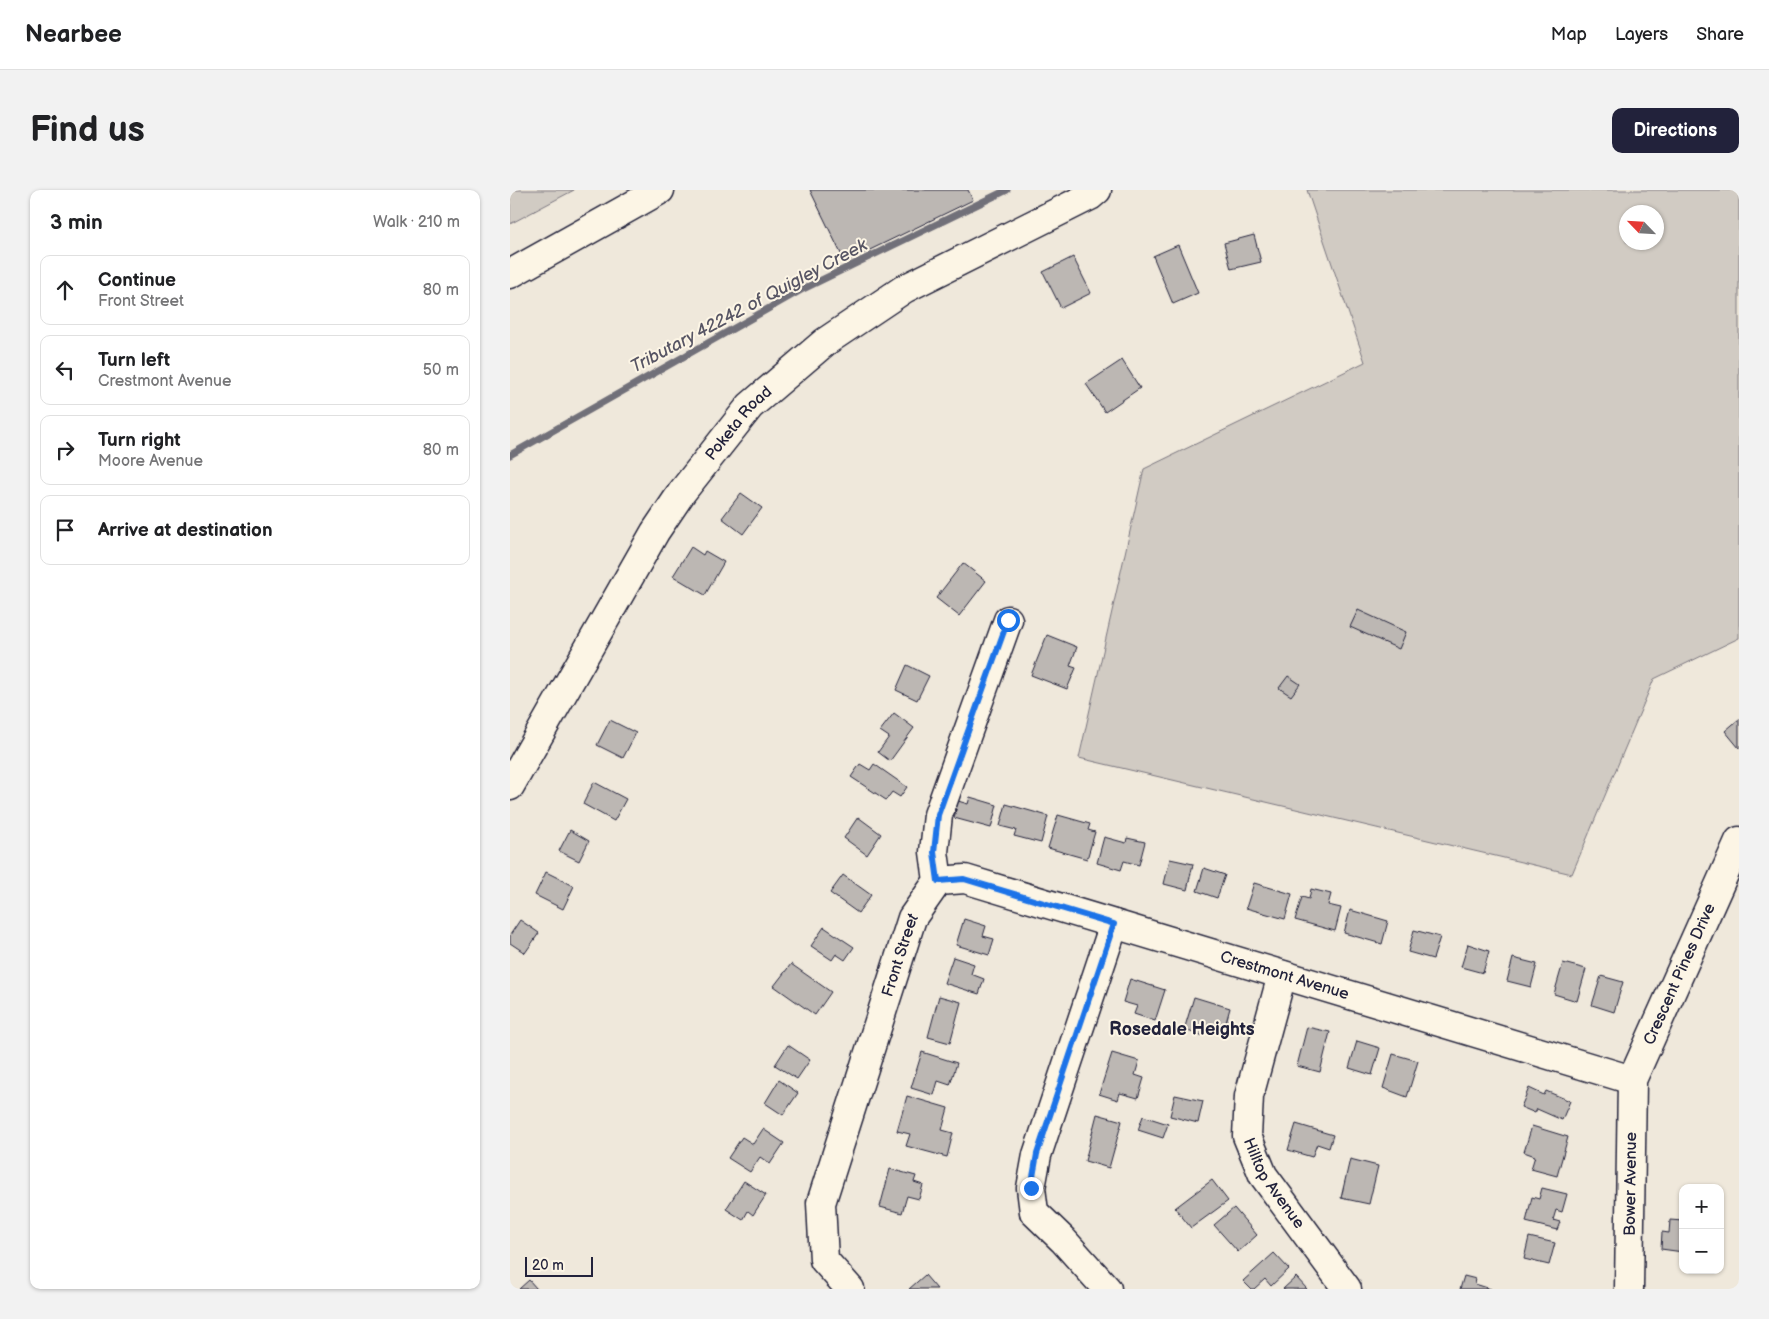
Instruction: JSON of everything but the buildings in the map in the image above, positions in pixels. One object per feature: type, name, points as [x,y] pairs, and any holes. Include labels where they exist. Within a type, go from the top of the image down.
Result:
[{"type":"street","points":[[510,274],[660,190]]},
{"type":"street","name":"Poketa Road","points":[[510,786],[655,532],[682,492],[750,406],[825,342],[904,289],[1090,196],[1097,190]]},
{"type":"street","points":[[938,881],[934,852],[938,815],[1008,620]]},
{"type":"street","name":"Crescent Pines Drive","points":[[1632,1080],[1739,841]]},
{"type":"street","name":"Crestmont Avenue","points":[[938,881],[964,879],[1632,1080]]},
{"type":"street","name":"Front Street","points":[[850,1289],[824,1260],[821,1204],[912,918],[938,881]]},
{"type":"street","points":[[1107,1289],[1034,1212],[1031,1188],[1037,1154],[1114,924]]},
{"type":"street","name":"Hilltop Avenue","points":[[1282,975],[1249,1096],[1246,1136],[1263,1175],[1347,1289]]},
{"type":"street","name":"Bower Avenue","points":[[1629,1289],[1632,1080]]},
{"type":"shaded area","points":[[510,190],[574,190],[510,224]]},
{"type":"shaded area","points":[[1307,190],[1739,190],[1739,638],[1654,679],[1572,874],[1079,758],[1144,469],[1365,362]]},
{"type":"waterway","name":"Tributary 42242 of Quigley Creek","points":[[510,455],[803,289],[1007,190]]},
{"type":"district","name":"Rosedale Heights","points":[[1182,1029]]},
{"type":"route","points":[[1008,620],[938,815],[934,852],[938,881],[964,879],[1114,924],[1037,1154],[1031,1188]]}]
